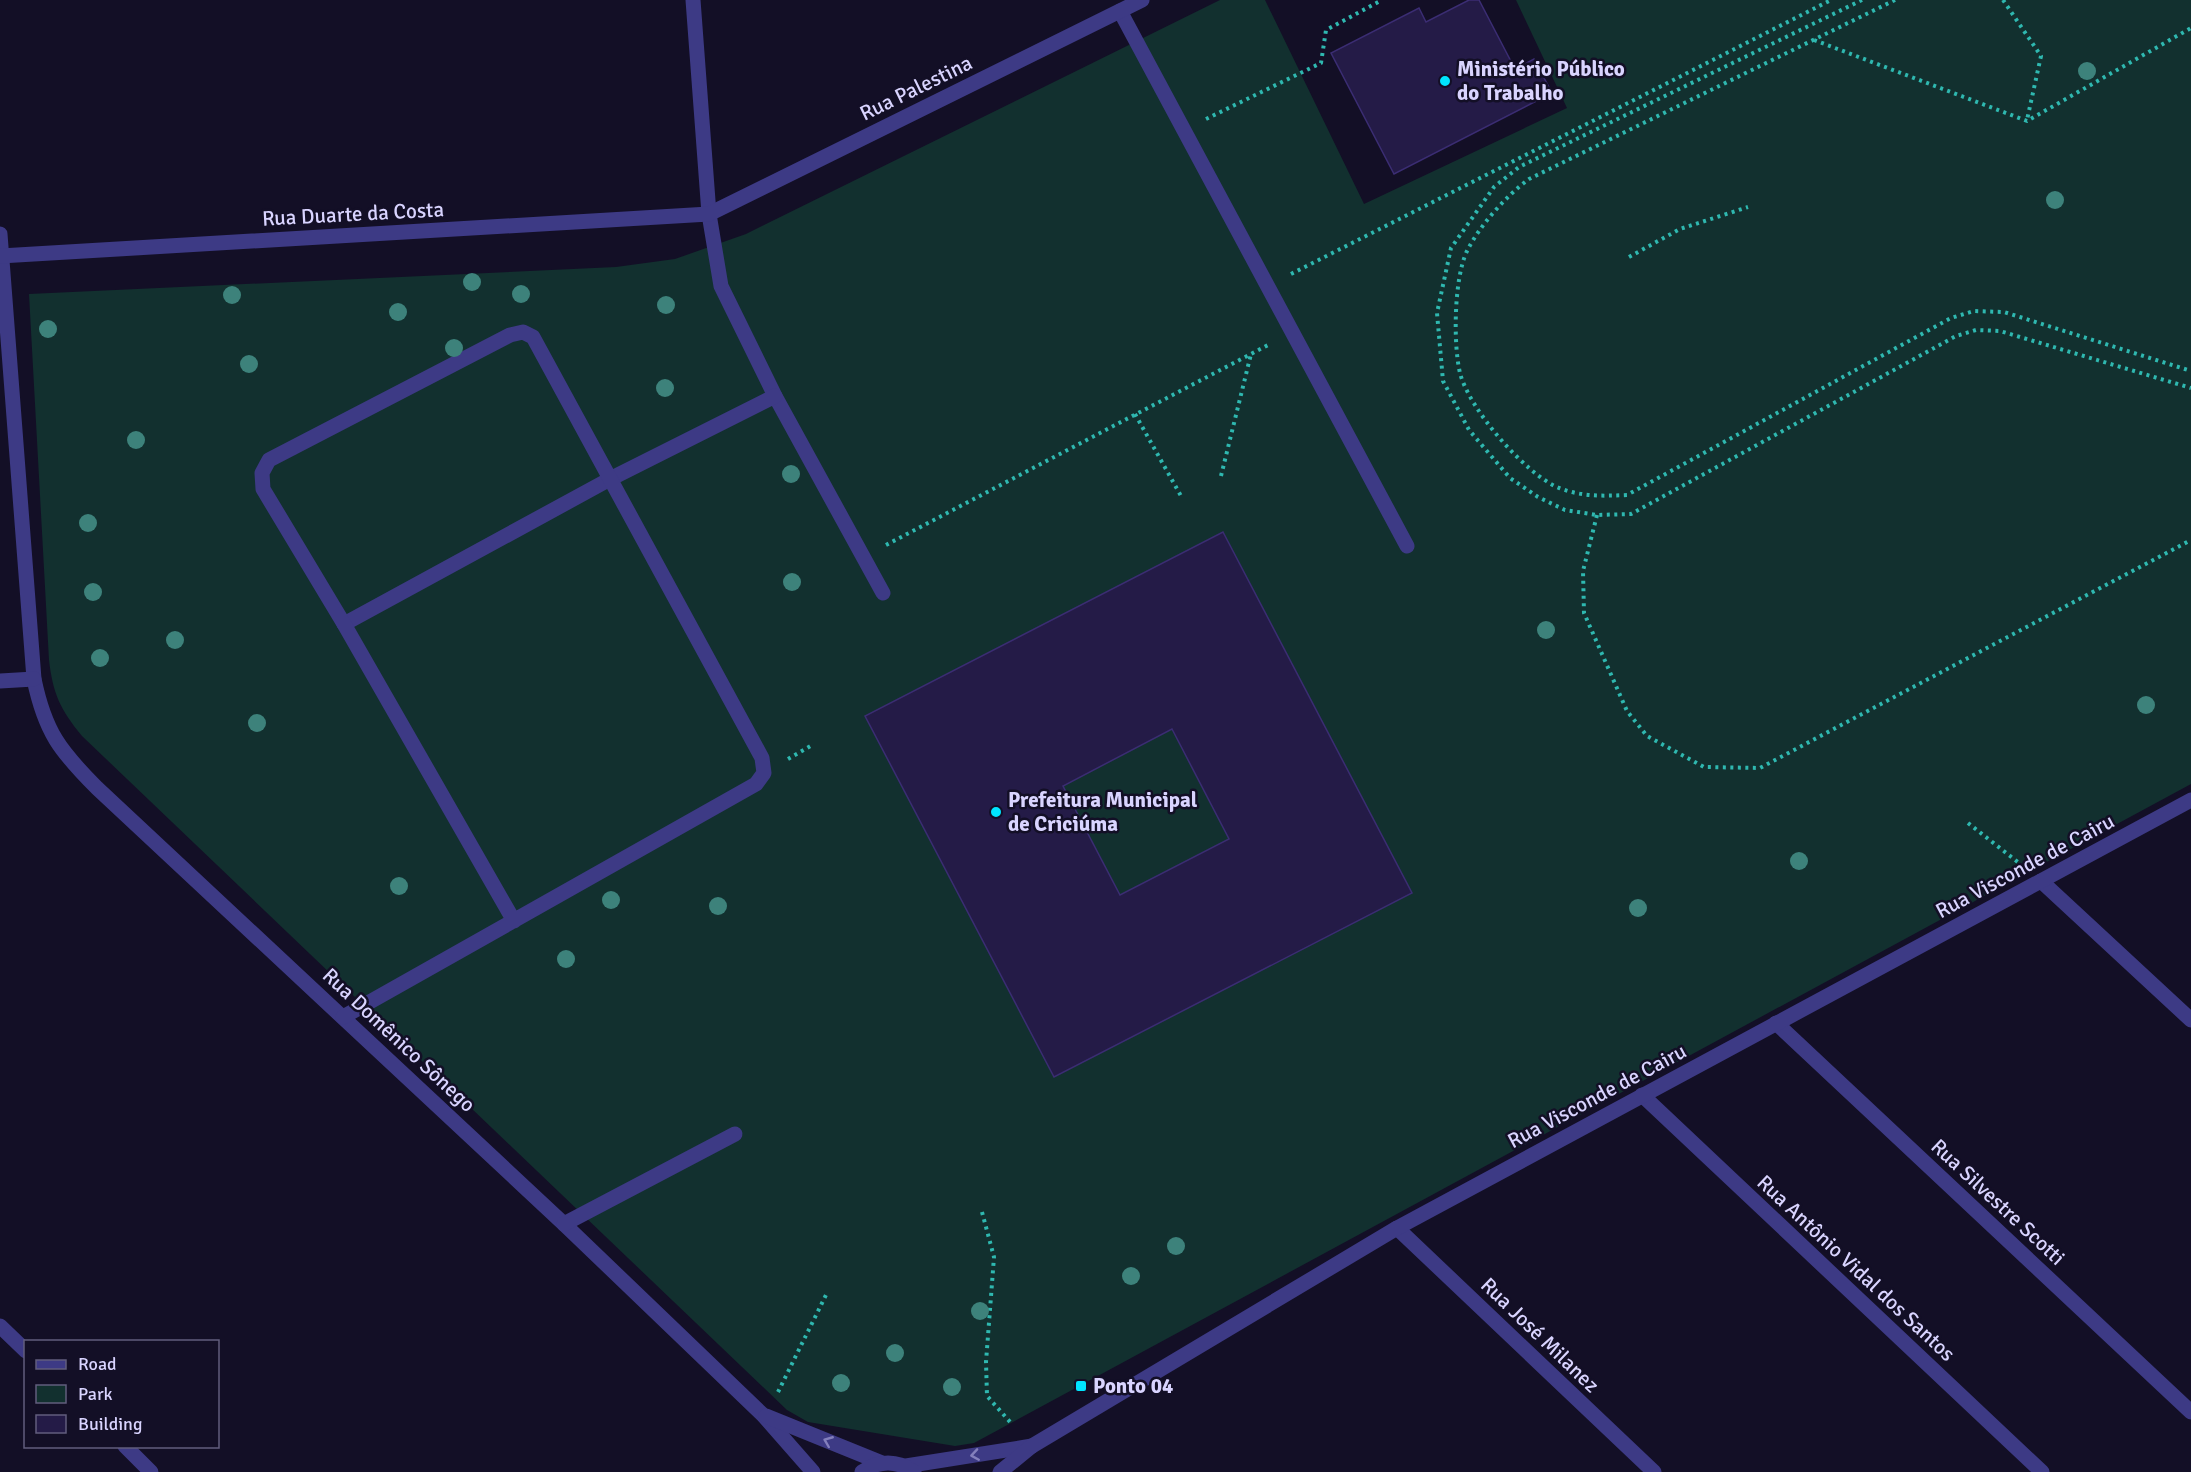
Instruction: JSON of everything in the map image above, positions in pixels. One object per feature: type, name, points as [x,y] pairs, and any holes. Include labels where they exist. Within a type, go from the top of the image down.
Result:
[{"type":"street","points":[[693,0],[709,214],[720,286],[775,396],[883,593]]},
{"type":"street","name":"Rua Palestina","points":[[709,214],[1142,0]]},
{"type":"street","points":[[1120,10],[1407,546]]},
{"type":"street","name":"Rua Duarte da Costa","points":[[1,256],[709,214]]},
{"type":"street","name":"Rua Domênico Sônego","points":[[0,234],[34,679],[50,732],[67,758],[564,1224],[763,1415],[813,1472]]},
{"type":"street","points":[[343,1017],[514,921],[756,784],[764,773],[762,758],[533,337],[523,332],[510,334],[269,460],[262,473],[263,489],[344,624],[514,921]]},
{"type":"street","points":[[344,624],[610,479],[775,396]]},
{"type":"street","points":[[0,681],[34,679]]},
{"type":"street","name":"Rua Visconde de Cairu","points":[[1000,1472],[1032,1446],[1397,1228],[2191,800]]},
{"type":"street","points":[[2041,881],[2191,1020]]},
{"type":"street","name":"Rua Silvestre Scotti","points":[[1776,1023],[2191,1412]]},
{"type":"street","name":"Rua Antônio Vidal dos Santos","points":[[1642,1095],[2042,1472]]},
{"type":"street","points":[[564,1224],[735,1134]]},
{"type":"street","name":"Rua José Milanez","points":[[1397,1228],[1654,1472]]},
{"type":"street","points":[[0,1326],[24,1349]]},
{"type":"street","name":"Rua Domênico Sônego","points":[[763,1415],[882,1462],[910,1469]]},
{"type":"street","name":"Rua Visconde de Cairu","points":[[910,1469],[1032,1446]]},
{"type":"street","points":[[127,1448],[151,1472]]},
{"type":"street","points":[[862,1472],[882,1462]]},
{"type":"path","points":[[1184,130],[1321,63],[1326,30],[1382,0]]},
{"type":"path","points":[[1267,286],[1831,0]]},
{"type":"path","points":[[1862,0],[1520,167],[1494,187],[1451,248],[1437,312],[1443,381],[1469,430],[1510,478],[1538,498],[1565,510],[1597,515],[1630,514],[1956,336],[1976,330],[2000,331],[2191,388]]},
{"type":"path","points":[[1895,0],[1529,179],[1506,196],[1467,252],[1454,311],[1460,374],[1484,418],[1522,464],[1557,487],[1588,497],[1626,495],[1951,318],[1974,311],[2004,312],[2191,371]]},
{"type":"path","points":[[2003,0],[2041,56],[2027,121]]},
{"type":"path","points":[[2027,121],[2191,28]]},
{"type":"path","points":[[1814,40],[2027,121]]},
{"type":"path","points":[[1629,257],[1680,230],[1748,207]]},
{"type":"path","points":[[863,557],[1292,332]]},
{"type":"path","points":[[1221,476],[1251,353]]},
{"type":"path","points":[[1135,414],[1181,496]]},
{"type":"path","points":[[1597,515],[1583,571],[1584,613],[1602,659],[1627,711],[1647,736],[1704,767],[1760,768],[2191,540]]},
{"type":"path","points":[[1968,823],[2041,881]]},
{"type":"path","points":[[981,1212],[994,1257],[986,1362],[987,1396],[1032,1446]]},
{"type":"path","points":[[763,1415],[786,1380],[826,1295]]},
{"type":"green space","points":[[1220,0],[1265,0],[1364,204],[1567,108],[1516,0],[2191,0],[2191,784],[974,1443],[955,1446],[808,1422],[787,1410],[82,736],[68,718],[55,692],[49,660],[29,294],[616,267],[675,259],[746,234]]},
{"type":"building","name":"Ministério Público do Trabalho","points":[[1469,0],[1479,0],[1515,69],[1534,59],[1552,93],[1394,174],[1331,53],[1419,8],[1426,22]]},
{"type":"building","name":"Prefeitura Municipal de Criciúma","points":[[1223,532],[1412,893],[1054,1077],[865,716]],"holes":[[[1172,729],[1229,839],[1120,895],[1063,786]]]},
{"type":"place","name":"Ministério Público do Trabalho","points":[[1445,81]]},
{"type":"place","name":"Prefeitura Municipal de Criciúma","points":[[996,812]]},
{"type":"place","name":"Ponto 04","points":[[1081,1386]]}]
